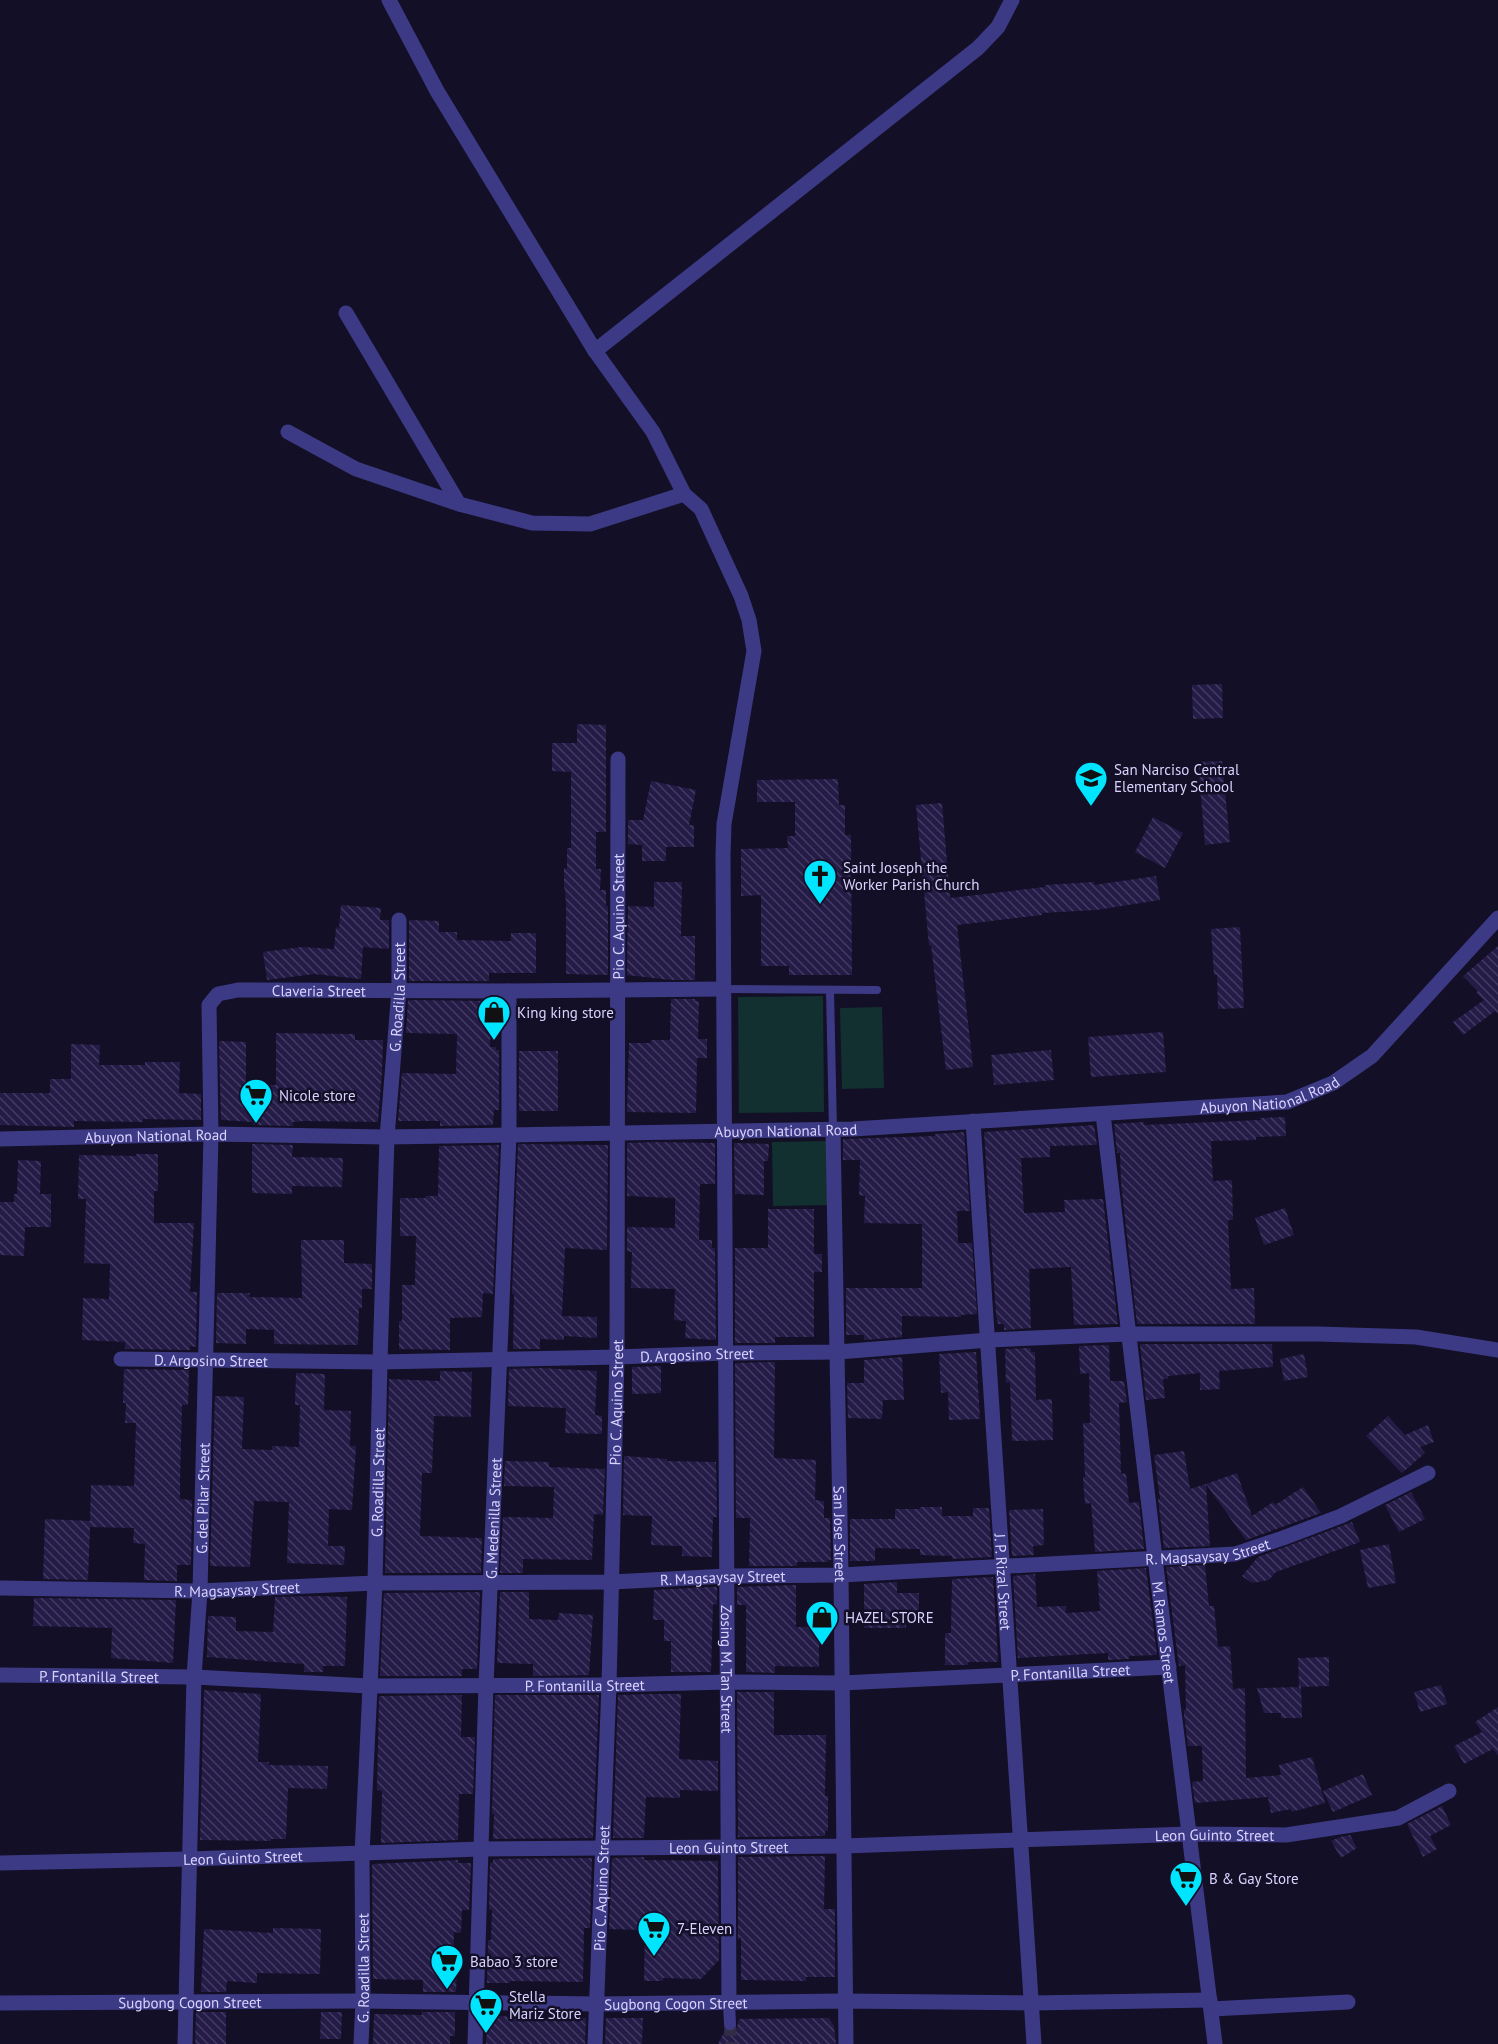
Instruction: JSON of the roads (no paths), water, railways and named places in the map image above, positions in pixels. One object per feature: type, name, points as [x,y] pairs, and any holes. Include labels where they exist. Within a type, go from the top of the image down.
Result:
[{"type":"street","name":"Zosing M. Tan Street","points":[[389,0],[436,91],[595,351],[653,432],[684,494],[701,509],[750,621],[754,651],[724,824],[723,1132],[730,2024]]},
{"type":"street","points":[[595,351],[978,48],[998,27],[1012,0]]},
{"type":"street","points":[[346,313],[459,504]]},
{"type":"street","points":[[288,432],[356,469],[459,504],[532,523],[590,524],[684,494]]},
{"type":"street","name":"Pio C. Aquino Street","points":[[595,2044],[609,1685],[617,1357],[618,759]]},
{"type":"street","name":"Abuyon National Road","points":[[0,1139],[211,1134],[387,1137],[833,1130],[1287,1102],[1333,1083],[1372,1056],[1498,918]]},
{"type":"street","name":"G. Roadilla Street","points":[[361,2044],[362,1854],[375,1583],[387,1137],[399,990],[399,920]]},
{"type":"street","name":"Claveria Street","points":[[238,990],[723,989]]},
{"type":"street","name":"G. del Pilar Street","points":[[185,2044],[194,1677],[200,1591],[206,1361],[211,1134],[209,1005],[218,994],[238,990]]},
{"type":"street","name":"G. Medenilla Street","points":[[475,2044],[498,1359],[509,1135],[509,991]]},
{"type":"street","name":"M. Ramos Street","points":[[1103,1114],[1215,2044]]},
{"type":"street","name":"J. P. Rizal Street","points":[[973,1121],[1034,2044]]},
{"type":"street","name":"San Jose Street","points":[[833,1130],[838,1352],[846,2044]]},
{"type":"street","name":"D. Argosino Street","points":[[122,1359],[380,1362],[838,1352],[989,1340],[1128,1334],[1318,1334],[1416,1337],[1498,1350]]},
{"type":"street","name":"R. Magsaysay Street","points":[[0,1588],[200,1591],[375,1583],[612,1582],[727,1576],[841,1575],[1235,1554],[1341,1516],[1428,1473]]},
{"type":"street","name":"P. Fontanilla Street","points":[[0,1675],[194,1677],[369,1686],[609,1685],[727,1682],[842,1683],[1169,1667]]},
{"type":"street","name":"Leon Guinto Street","points":[[0,1863],[480,1849],[843,1846],[1189,1834],[1286,1835],[1398,1818],[1449,1791]]},
{"type":"street","name":"Sugbong Cogon Street","points":[[0,2003],[363,2001],[729,2004],[844,2001],[1211,2005],[1348,2002]]},
{"type":"lane","points":[[723,989],[877,990]]},
{"type":"lane","points":[[830,990],[833,1130]]},
{"type":"tunnel","points":[[730,2024],[731,2044]]},
{"type":"place","name":"San Narciso Central Elementary School","points":[[1091,807]]},
{"type":"place","name":"Saint Joseph the Worker Parish Church","points":[[820,905]]},
{"type":"place","name":"King king store","points":[[494,1041]]},
{"type":"place","name":"Nicole store","points":[[256,1124]]},
{"type":"place","name":"HAZEL STORE","points":[[822,1646]]},
{"type":"place","name":"B & Gay Store","points":[[1186,1907]]},
{"type":"place","name":"7-Eleven","points":[[654,1957]]},
{"type":"place","name":"Babao 3 store","points":[[447,1990]]},
{"type":"place","name":"Stella Mariz Store","points":[[486,2034]]}]
